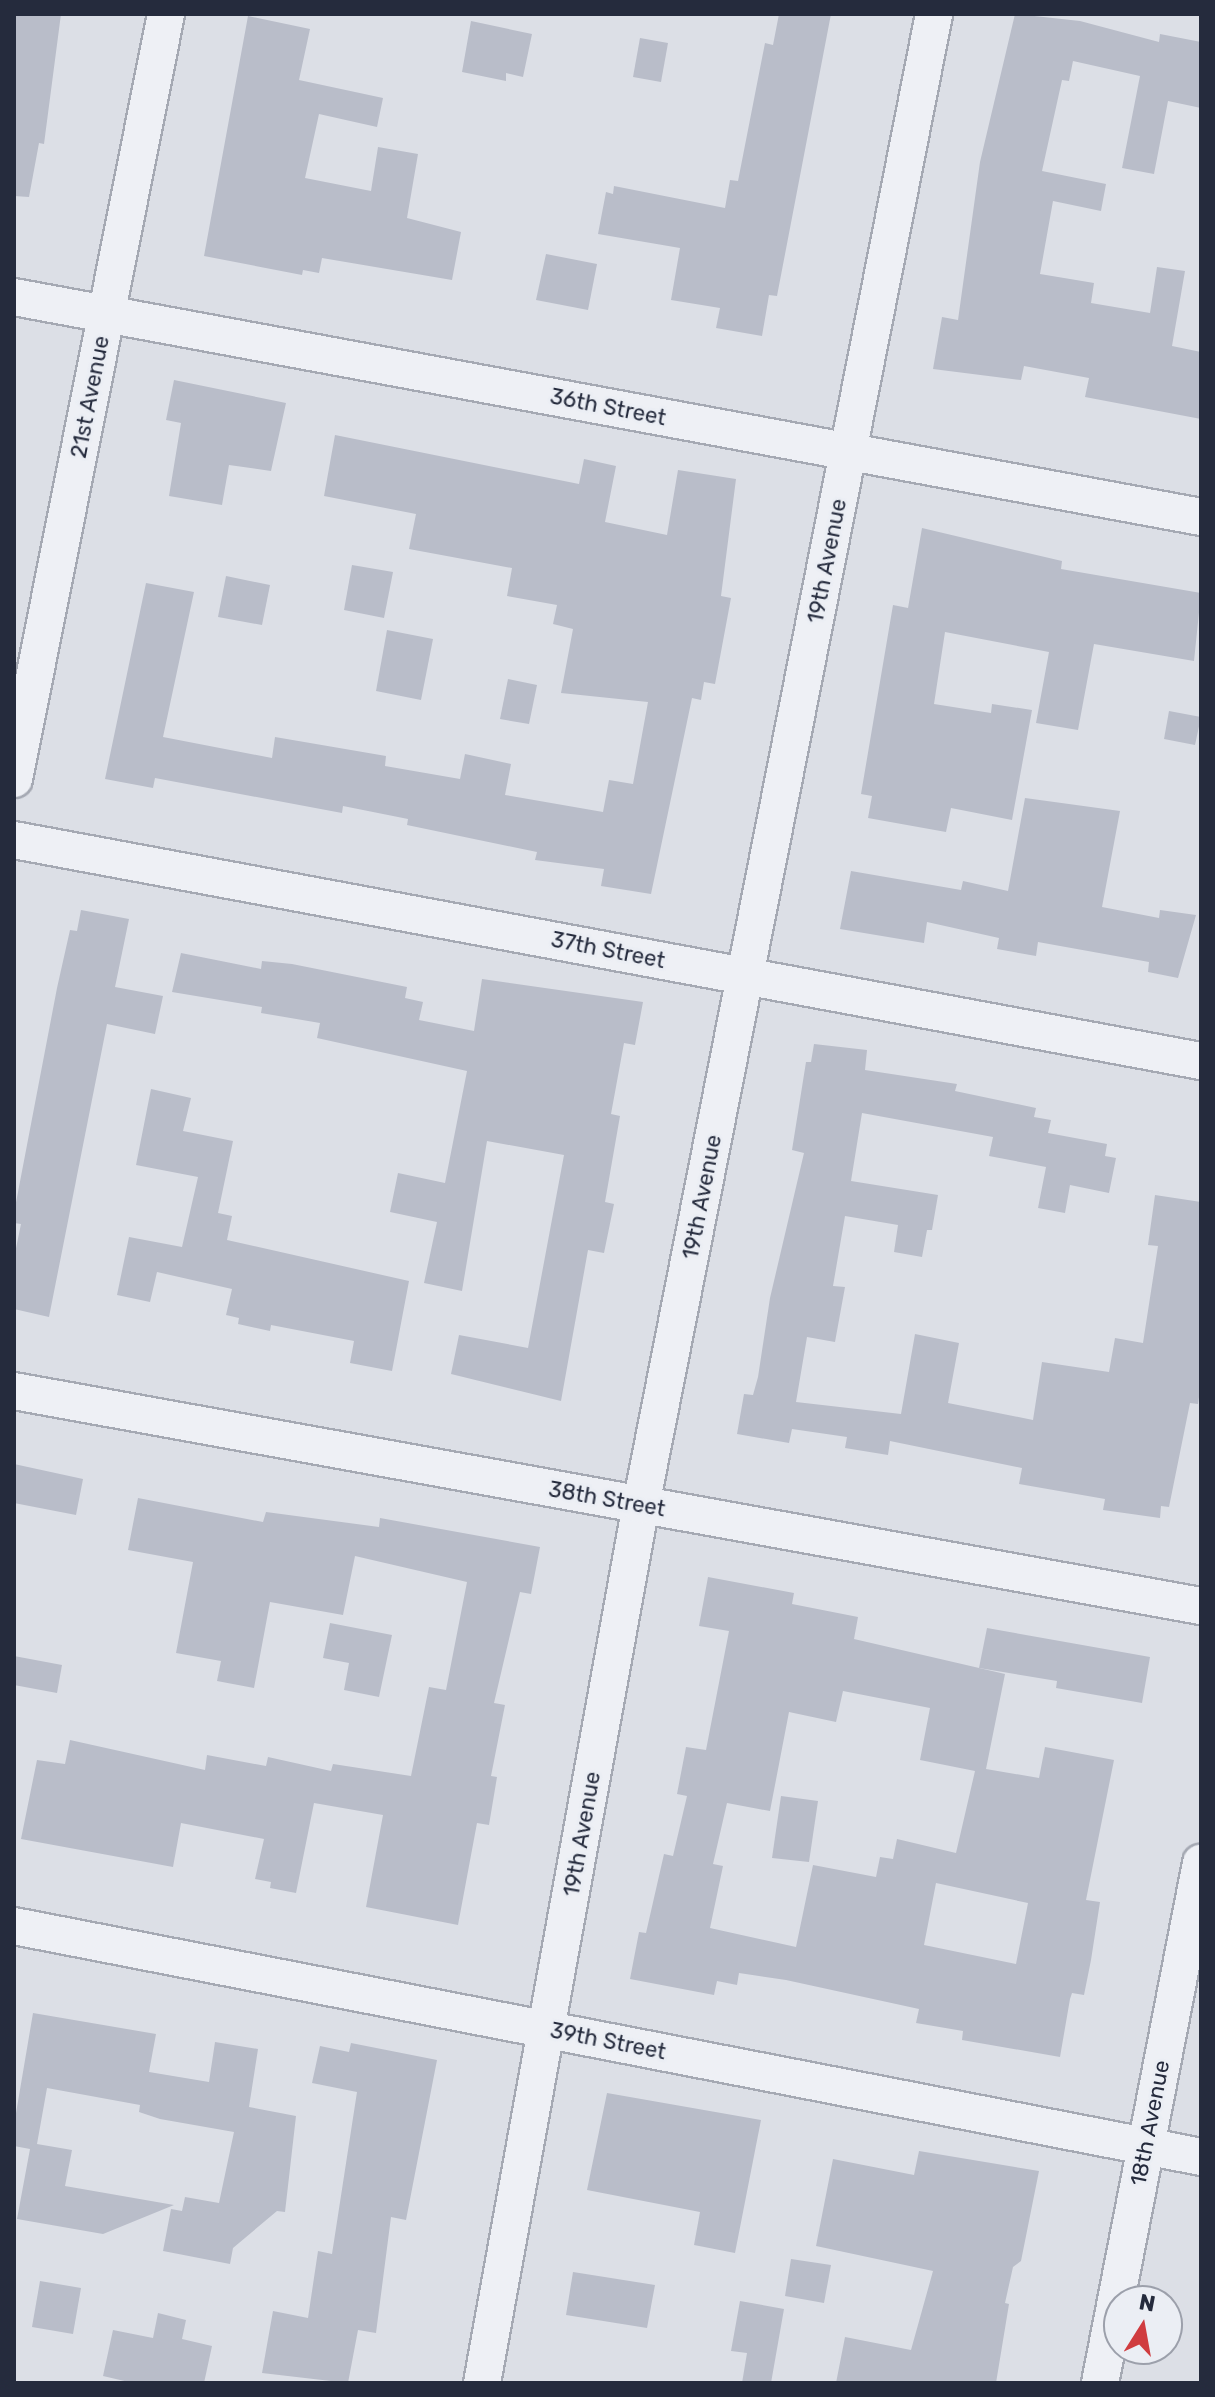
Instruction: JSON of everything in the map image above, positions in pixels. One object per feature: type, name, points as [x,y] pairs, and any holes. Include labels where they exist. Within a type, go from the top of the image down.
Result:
[{"type":"street","name":"21st Avenue","points":[[14,779],[166,14]]},
{"type":"street","name":"19th Avenue","points":[[482,2383],[641,1505],[934,14]]},
{"type":"street","name":"36th Street","points":[[14,297],[1201,517]]},
{"type":"street","name":"37th Street","points":[[14,840],[1201,1061]]},
{"type":"street","name":"38th Street","points":[[14,1391],[1201,1606]]},
{"type":"street","name":"18th Avenue","points":[[1100,2383],[1201,1863]]},
{"type":"street","name":"39th Street","points":[[14,1926],[1201,2157]]},
{"type":"building","points":[[14,14],[61,14],[44,144],[39,143],[29,197],[14,196]]},
{"type":"building","points":[[779,14],[831,14],[777,296],[769,295],[762,336],[716,328],[720,308],[671,300],[680,248],[598,234],[606,192],[613,194],[614,186],[725,208],[730,180],[738,181],[765,43],[773,45]]},
{"type":"building","points":[[1015,14],[1080,21],[1159,42],[1160,34],[1201,42],[1201,108],[1168,101],[1154,174],[1122,168],[1140,76],[1073,61],[1069,81],[1062,80],[1042,171],[1106,184],[1101,211],[1053,201],[1040,274],[1094,283],[1091,303],[1150,313],[1157,267],[1185,271],[1172,346],[1201,352],[1201,419],[1085,397],[1089,378],[1024,366],[1021,380],[933,369],[942,317],[958,320],[980,162]]},
{"type":"building","points":[[248,16],[310,29],[299,80],[383,98],[377,127],[319,114],[305,178],[371,191],[378,147],[418,154],[407,218],[461,232],[452,280],[322,258],[319,273],[303,270],[302,275],[204,256]]},
{"type":"building","points":[[471,21],[532,34],[523,77],[506,73],[506,81],[462,72]]},
{"type":"building","points":[[640,38],[668,43],[661,82],[633,77]]},
{"type":"building","points":[[546,254],[597,264],[588,310],[536,300]]},
{"type":"building","points":[[174,380],[286,403],[271,471],[229,465],[222,505],[169,496],[181,423],[166,420]]},
{"type":"building","points":[[335,435],[579,484],[584,459],[616,466],[605,522],[667,535],[678,470],[736,479],[721,596],[731,598],[715,684],[704,682],[701,700],[692,698],[651,894],[601,886],[604,869],[535,860],[537,852],[407,825],[408,819],[343,806],[342,813],[155,778],[153,788],[105,779],[146,583],[194,592],[163,737],[272,758],[275,737],[386,756],[385,766],[460,779],[465,754],[511,764],[505,795],[603,812],[609,780],[633,784],[648,702],[561,693],[573,629],[553,624],[557,605],[507,596],[512,568],[409,549],[416,514],[324,496]]},
{"type":"building","points":[[922,528],[1062,561],[1061,569],[1201,593],[1194,661],[1094,644],[1078,730],[1036,723],[1049,652],[945,632],[934,704],[991,713],[992,704],[1032,710],[1012,820],[951,808],[946,832],[868,818],[872,796],[861,794],[893,605],[908,608]]},
{"type":"building","points":[[352,565],[393,572],[384,618],[344,610]]},
{"type":"building","points":[[226,576],[270,585],[262,625],[218,617]]},
{"type":"building","points":[[387,630],[433,639],[421,700],[376,691]]},
{"type":"building","points":[[508,679],[537,685],[529,724],[500,719]]},
{"type":"building","points":[[1169,711],[1201,717],[1195,745],[1164,739]]},
{"type":"building","points":[[1025,798],[1120,811],[1102,907],[1159,918],[1160,910],[1196,915],[1178,978],[1148,972],[1149,962],[1038,942],[1036,956],[997,949],[999,938],[927,922],[924,943],[840,929],[851,871],[961,890],[963,881],[1008,891]]},
{"type":"building","points":[[81,910],[129,919],[115,987],[163,996],[155,1034],[107,1024],[49,1317],[14,1309],[14,1258],[21,1224],[14,1223],[14,1213],[57,988],[70,930],[77,931]]},
{"type":"building","points":[[181,953],[261,969],[262,961],[292,964],[407,987],[405,998],[423,1002],[419,1020],[474,1031],[482,979],[643,1002],[635,1045],[624,1043],[611,1114],[620,1116],[605,1202],[614,1204],[604,1253],[588,1250],[561,1401],[451,1374],[459,1335],[528,1348],[564,1155],[487,1141],[462,1291],[424,1283],[437,1222],[390,1212],[398,1173],[445,1183],[467,1071],[317,1038],[320,1023],[261,1013],[262,1007],[172,992]]},
{"type":"building","points":[[814,1044],[867,1050],[865,1070],[957,1084],[955,1091],[1036,1108],[1034,1117],[1051,1120],[1048,1133],[1107,1144],[1105,1156],[1116,1158],[1109,1193],[1070,1185],[1065,1213],[1038,1208],[1046,1167],[989,1156],[993,1137],[862,1113],[851,1181],[938,1195],[932,1230],[927,1230],[922,1257],[894,1252],[898,1225],[845,1216],[833,1286],[845,1287],[835,1342],[807,1337],[796,1402],[901,1414],[915,1334],[959,1343],[948,1403],[1033,1420],[1042,1362],[1109,1372],[1115,1338],[1143,1343],[1158,1246],[1148,1245],[1155,1195],[1201,1202],[1201,1383],[1198,1404],[1190,1403],[1169,1507],[1161,1506],[1160,1518],[1103,1510],[1105,1499],[1019,1484],[1022,1468],[890,1441],[888,1455],[845,1448],[847,1437],[792,1429],[789,1443],[737,1434],[744,1394],[753,1395],[758,1377],[770,1298],[804,1153],[792,1150],[806,1062],[811,1062]]},
{"type":"building","points":[[151,1089],[191,1098],[183,1131],[233,1141],[218,1213],[232,1216],[227,1240],[409,1281],[392,1371],[350,1363],[354,1341],[271,1325],[270,1331],[238,1324],[239,1318],[226,1315],[232,1289],[157,1272],[150,1302],[117,1295],[129,1237],[182,1247],[198,1177],[136,1165]]},
{"type":"building","points":[[14,1464],[83,1479],[76,1515],[14,1503]]},
{"type":"building","points":[[138,1498],[263,1522],[266,1512],[379,1527],[380,1518],[540,1547],[531,1594],[520,1592],[494,1703],[505,1705],[491,1776],[497,1777],[489,1825],[477,1823],[458,1925],[366,1907],[383,1815],[314,1803],[296,1893],[270,1888],[271,1882],[255,1879],[264,1839],[181,1823],[173,1867],[21,1839],[37,1760],[65,1764],[70,1740],[205,1770],[207,1755],[266,1766],[268,1757],[331,1771],[333,1764],[411,1776],[429,1687],[446,1690],[467,1582],[355,1556],[343,1615],[270,1602],[254,1688],[217,1681],[221,1661],[176,1653],[193,1562],[128,1550]]},
{"type":"building","points":[[708,1577],[794,1593],[792,1604],[858,1617],[854,1639],[1005,1674],[986,1769],[1039,1778],[1045,1747],[1114,1760],[1086,1900],[1100,1902],[1091,1960],[1084,1995],[1072,1993],[1070,1999],[1060,2057],[962,2040],[963,2031],[916,2023],[919,2009],[786,1980],[739,1973],[737,1985],[717,1981],[714,1995],[630,1979],[639,1932],[646,1933],[664,1854],[673,1856],[687,1796],[677,1794],[686,1747],[706,1750],[729,1631],[699,1626]],"holes":[[[843,1691],[930,1708],[920,1760],[975,1771],[956,1853],[897,1839],[893,1859],[880,1857],[876,1877],[813,1865],[796,1947],[710,1928],[723,1866],[713,1864],[727,1803],[770,1811],[789,1712],[836,1722]],[[936,1883],[1028,1903],[1016,1964],[924,1945]]]},
{"type":"building","points":[[330,1623],[392,1635],[379,1697],[344,1690],[349,1663],[323,1658]]},
{"type":"building","points":[[987,1628],[1150,1657],[1142,1703],[1056,1688],[1057,1681],[979,1668]]},
{"type":"building","points":[[14,1656],[62,1665],[57,1693],[14,1685]]},
{"type":"building","points":[[781,1796],[818,1801],[809,1862],[772,1858]]},
{"type":"building","points":[[33,2013],[156,2034],[149,2072],[209,2082],[215,2042],[258,2049],[249,2107],[296,2116],[285,2212],[277,2211],[233,2248],[230,2264],[163,2251],[171,2209],[182,2211],[185,2197],[219,2203],[234,2132],[160,2119],[139,2112],[140,2105],[47,2088],[37,2144],[72,2150],[65,2186],[174,2205],[103,2234],[17,2219],[30,2149],[14,2146],[14,2125]]},
{"type":"building","points":[[351,2043],[437,2060],[406,2220],[391,2217],[376,2333],[358,2330],[348,2383],[262,2373],[273,2311],[308,2318],[318,2251],[332,2254],[357,2092],[312,2083],[320,2046],[349,2052]]},
{"type":"building","points":[[607,2093],[761,2120],[735,2253],[694,2245],[700,2212],[587,2190]]},
{"type":"building","points":[[919,2151],[1039,2171],[1021,2261],[1013,2267],[1005,2303],[1009,2304],[996,2383],[836,2383],[845,2337],[911,2350],[933,2271],[816,2246],[833,2159],[914,2175]]},
{"type":"building","points":[[791,2259],[831,2265],[824,2303],[785,2296]]},
{"type":"building","points":[[573,2272],[655,2285],[647,2328],[566,2315]]},
{"type":"building","points":[[40,2281],[81,2288],[73,2334],[32,2327]]},
{"type":"building","points":[[740,2301],[784,2309],[771,2383],[742,2383],[747,2353],[731,2351]]},
{"type":"building","points":[[158,2313],[186,2320],[182,2339],[212,2346],[204,2383],[133,2383],[103,2376],[113,2330],[153,2338]]}]
